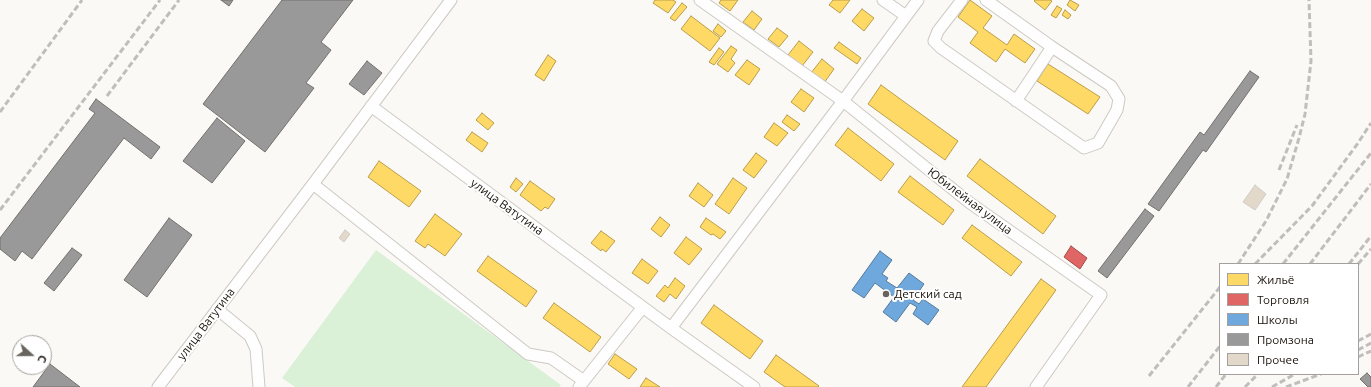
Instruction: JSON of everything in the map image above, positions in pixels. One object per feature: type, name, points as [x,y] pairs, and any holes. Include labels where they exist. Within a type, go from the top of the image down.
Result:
[{"type":"street","name":"улица Ватутина","points":[[158,387],[451,0]]},
{"type":"street","name":"Юбилейная улица","points":[[700,0],[843,101],[970,203],[1100,295],[1036,387]]},
{"type":"street","points":[[883,0],[906,16]]},
{"type":"street","points":[[671,328],[918,0]]},
{"type":"street","points":[[962,0],[938,31],[934,41],[941,48],[1084,148],[1098,142],[1117,110],[1118,99],[1111,86],[1052,47],[986,0]]},
{"type":"street","points":[[1016,101],[1052,47]]},
{"type":"street","name":"улица Ватутина","points":[[371,106],[671,328],[754,387]]},
{"type":"street","points":[[313,184],[528,354],[551,358],[581,384],[643,307]]},
{"type":"street","points":[[217,309],[250,336],[256,349],[259,387]]},
{"type":"green space","points":[[376,250],[561,385],[559,387],[295,387],[282,378]]},
{"type":"building: Жильё","points":[[655,0],[673,0],[676,2],[668,13],[653,3]]},
{"type":"building: Жильё","points":[[721,0],[738,0],[730,11],[719,3]]},
{"type":"building: Жильё","points":[[833,0],[850,0],[840,13],[829,5]]},
{"type":"building: Жильё","points":[[970,0],[992,16],[983,28],[1007,45],[1014,34],[1035,49],[1025,63],[1005,49],[996,62],[970,43],[978,32],[958,17]]},
{"type":"building: Жильё","points":[[1070,0],[1079,5],[1075,11],[1067,5]]},
{"type":"building: Жильё","points":[[1034,1],[1052,1],[1045,10]]},
{"type":"building: Жильё","points":[[682,3],[687,7],[675,21],[670,18]]},
{"type":"building: Жильё","points":[[1057,6],[1062,9],[1056,18],[1051,15]]},
{"type":"building: Жильё","points":[[862,9],[874,18],[864,31],[852,21]]},
{"type":"building: Жильё","points":[[1065,10],[1071,15],[1068,19],[1062,15]]},
{"type":"building: Жильё","points":[[752,11],[762,19],[754,30],[743,22]]},
{"type":"building: Жильё","points":[[691,16],[720,38],[710,51],[681,29]]},
{"type":"building: Жильё","points":[[718,24],[726,31],[721,37],[713,31]]},
{"type":"building: Жильё","points":[[777,28],[788,36],[779,47],[768,39]]},
{"type":"building: Жильё","points":[[799,41],[813,52],[802,66],[788,55]]},
{"type":"building: Жильё","points":[[839,42],[861,58],[857,64],[834,48]]},
{"type":"building: Жильё","points":[[731,46],[737,50],[731,59],[735,63],[728,72],[717,64]]},
{"type":"building: Жильё","points":[[719,48],[724,52],[714,65],[709,62]]},
{"type":"building: Жильё","points":[[548,55],[556,61],[544,81],[535,75]]},
{"type":"building: Жильё","points":[[822,59],[834,69],[824,83],[811,73]]},
{"type":"building: Жильё","points":[[747,60],[760,69],[749,85],[735,75]]},
{"type":"building: Жильё","points":[[1048,64],[1100,97],[1088,114],[1037,81]]},
{"type":"building: Жильё","points":[[881,85],[958,141],[945,160],[868,104]]},
{"type":"building: Жильё","points":[[801,89],[814,98],[804,112],[791,102]]},
{"type":"building: Жильё","points":[[482,113],[494,123],[488,130],[476,120]]},
{"type":"building: Жильё","points":[[787,115],[800,124],[794,131],[782,122]]},
{"type":"building: Жильё","points":[[774,123],[788,133],[777,146],[764,137]]},
{"type":"building: Жильё","points":[[848,128],[894,164],[881,181],[835,145]]},
{"type":"building: Жильё","points":[[472,132],[488,143],[482,152],[466,140]]},
{"type":"building: Жильё","points":[[756,153],[767,161],[754,178],[743,170]]},
{"type":"building: Жильё","points":[[980,159],[1056,216],[1043,234],[967,176]]},
{"type":"building: Жильё","points":[[379,161],[421,191],[409,207],[368,177]]},
{"type":"building: Жильё","points":[[910,176],[954,210],[943,225],[898,192]]},
{"type":"building: Жильё","points":[[516,178],[523,184],[516,192],[510,187]]},
{"type":"building: Жильё","points":[[733,178],[747,188],[729,214],[715,204]]},
{"type":"building: Жильё","points":[[530,181],[555,199],[548,209],[545,207],[541,211],[520,195]]},
{"type":"building: Жильё","points":[[698,183],[713,195],[704,207],[689,196]]},
{"type":"building: Жильё","points":[[435,214],[462,234],[445,256],[428,244],[425,248],[415,241]]},
{"type":"building: Жильё","points":[[660,217],[670,225],[661,237],[651,229]]},
{"type":"building: Жильё","points":[[706,218],[726,232],[720,239],[713,234],[711,235],[700,227]]},
{"type":"building: Жильё","points":[[972,225],[1022,262],[1011,276],[962,238]]},
{"type":"building: Жильё","points":[[601,231],[615,241],[606,252],[602,249],[601,251],[591,243]]},
{"type":"building: Жильё","points":[[686,237],[702,249],[689,265],[674,253]]},
{"type":"building: Жильё","points":[[488,256],[537,291],[526,307],[477,271]]},
{"type":"building: Жильё","points":[[642,259],[658,271],[648,284],[632,273]]},
{"type":"building: Жильё","points":[[675,278],[685,286],[676,299],[670,294],[664,302],[656,296],[665,285],[668,288]]},
{"type":"building: Жильё","points":[[1041,279],[1056,290],[986,387],[962,387]]},
{"type":"building: Жильё","points":[[554,303],[601,337],[590,352],[543,318]]},
{"type":"building: Жильё","points":[[714,305],[763,341],[750,359],[701,323]]},
{"type":"building: Жильё","points":[[615,354],[637,369],[629,379],[608,364]]},
{"type":"building: Жильё","points":[[776,355],[819,386],[785,387],[764,372]]},
{"type":"building: Жильё","points":[[646,378],[660,387],[640,387]]},
{"type":"building: Торговля","points":[[1071,246],[1087,258],[1080,269],[1064,257]]},
{"type":"building: Школы","points":[[880,251],[892,260],[882,274],[888,278],[886,281],[897,288],[909,273],[924,284],[913,300],[919,304],[923,299],[939,310],[928,325],[913,314],[917,307],[910,303],[896,322],[883,312],[894,297],[875,283],[864,298],[852,290]]},
{"type":"building: Промзона","points":[[221,0],[233,0],[229,6]]},
{"type":"building: Промзона","points":[[282,0],[353,0],[321,42],[331,50],[306,83],[314,88],[265,152],[203,104]]},
{"type":"building: Промзона","points":[[367,61],[382,73],[364,95],[349,84]]},
{"type":"building: Промзона","points":[[1250,71],[1259,77],[1206,152],[1203,150],[1159,211],[1148,204],[1200,132],[1204,135]]},
{"type":"building: Промзона","points":[[96,99],[160,147],[151,159],[124,138],[32,259],[22,251],[15,261],[0,249],[0,238],[95,113],[89,109]]},
{"type":"building: Промзона","points":[[217,118],[245,141],[212,183],[183,161]]},
{"type":"building: Промзона","points":[[1145,209],[1154,216],[1107,278],[1098,271]]},
{"type":"building: Промзона","points":[[169,218],[192,235],[147,297],[124,280]]},
{"type":"building: Промзона","points":[[72,248],[82,255],[54,291],[44,283]]},
{"type":"building: Промзона","points":[[52,366],[80,387],[33,387],[42,375],[52,375]]},
{"type":"building: Промзона","points":[[1367,373],[1371,377],[1371,387],[1368,387],[1360,379]]},
{"type":"building: Прочее","points":[[1255,185],[1266,194],[1255,210],[1243,202]]},
{"type":"building: Прочее","points":[[345,230],[350,234],[344,242],[339,238]]},
{"type":"railway","points":[[0,112],[82,0]]},
{"type":"railway","points":[[0,210],[160,0]]},
{"type":"railway","points":[[107,96],[179,0]]},
{"type":"railway","points":[[1239,263],[1266,221],[1287,179],[1299,138],[1305,114],[1311,61],[1309,0]]},
{"type":"railway","points":[[1256,263],[1312,206],[1371,123]]},
{"type":"railway","points":[[1279,170],[1297,125]]},
{"type":"railway","points":[[1284,263],[1371,153]]},
{"type":"railway","points":[[1311,263],[1371,184]]},
{"type":"railway","points":[[1350,263],[1371,236]]},
{"type":"railway","points":[[1359,263],[1371,249]]},
{"type":"railway","points":[[1149,376],[1219,288]]},
{"type":"railway","points":[[1359,340],[1371,334]]},
{"type":"railway","points":[[1359,349],[1371,343]]},
{"type":"railway","points":[[1188,387],[1219,347]]},
{"type":"railway","points":[[1359,357],[1371,351]]},
{"type":"railway","points":[[1216,387],[1225,375]]},
{"type":"railway","points":[[1245,387],[1257,375]]},
{"type":"railway","points":[[1272,387],[1293,375]]},
{"type":"railway","points":[[1286,387],[1318,375]]},
{"type":"place","name":"Детский сад","points":[[886,294]]}]
